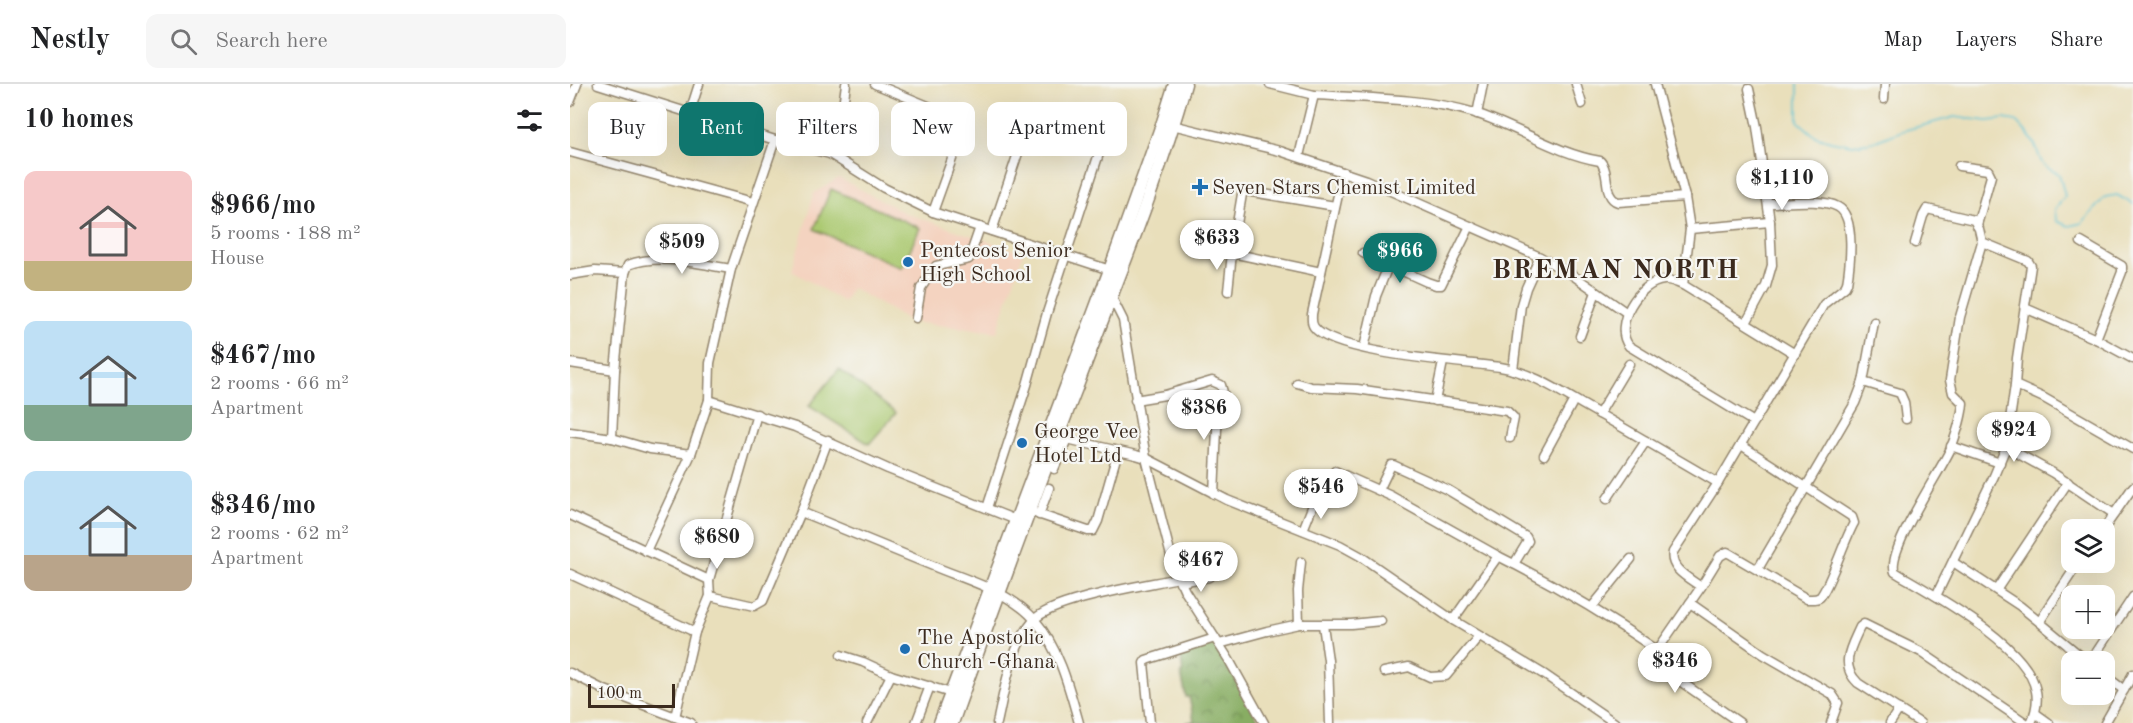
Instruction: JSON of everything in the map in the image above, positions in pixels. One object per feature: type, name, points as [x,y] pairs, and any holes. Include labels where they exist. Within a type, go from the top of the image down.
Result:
[{"type":"highway","points":[[940,723],[994,591],[1034,513],[1111,296],[1144,211],[1168,124],[1175,84]]},
{"type":"highway","points":[[951,723],[1016,520],[1110,270],[1185,84]]},
{"type":"street","points":[[570,102],[577,84]]},
{"type":"street","points":[[598,84],[622,88],[679,108]]},
{"type":"street","points":[[693,102],[699,84]]},
{"type":"street","points":[[844,102],[846,84]]},
{"type":"street","points":[[874,84],[958,120],[960,130],[957,145],[933,212]]},
{"type":"street","points":[[1270,84],[1314,95],[1433,104],[1477,114],[1600,161],[1605,170],[1610,197],[1613,201],[1685,197]]},
{"type":"street","points":[[1477,114],[1483,84]]},
{"type":"street","points":[[1575,84],[1582,104]]},
{"type":"street","points":[[1655,84],[1685,197],[1690,229],[1683,285]]},
{"type":"street","points":[[1884,99],[1885,84]]},
{"type":"street","points":[[1746,323],[1766,286],[1772,265],[1768,203],[1749,89]]},
{"type":"street","points":[[1299,156],[1314,95]]},
{"type":"street","points":[[1168,124],[1299,156],[1343,172],[1540,257],[1627,313]]},
{"type":"street","points":[[646,551],[691,454],[709,400],[710,363],[730,269],[775,140],[764,136]]},
{"type":"street","points":[[570,152],[753,202]]},
{"type":"street","points":[[833,156],[876,183],[933,212],[1110,270]]},
{"type":"street","points":[[992,231],[1017,156]]},
{"type":"street","points":[[987,508],[1099,156]]},
{"type":"street","points":[[1959,166],[1988,170],[1991,176],[1977,225]]},
{"type":"street","points":[[1343,172],[1312,314],[1312,322],[1322,335],[1364,348],[1443,362],[1513,370],[1574,400],[1718,483]]},
{"type":"street","points":[[1228,291],[1240,198],[1246,191],[1335,206]]},
{"type":"street","points":[[1701,587],[1674,566],[1671,559],[1673,552],[1741,446],[1824,304],[1845,287],[1850,252],[1849,228],[1845,213],[1835,205],[1823,203],[1768,203]]},
{"type":"street","points":[[1915,243],[1927,209],[1974,220],[1982,242],[1965,298],[1952,355],[1950,386],[1963,405],[1952,446],[1917,507],[1893,562],[1895,572],[1936,596],[1993,636],[2026,667],[2037,692],[2035,713],[2031,723]]},
{"type":"street","points":[[1690,229],[1770,222]]},
{"type":"street","points":[[1363,253],[1436,285],[1441,285],[1470,226]]},
{"type":"street","points":[[916,318],[921,288],[936,266],[969,259],[980,227]]},
{"type":"street","points":[[1936,596],[2006,447],[2031,266],[2030,263],[1982,242]]},
{"type":"street","points":[[2081,242],[2122,266],[2122,272],[2096,339]]},
{"type":"street","points":[[1232,253],[1321,272]]},
{"type":"street","points":[[1513,370],[1523,297],[1540,257]]},
{"type":"street","points":[[612,438],[615,370],[625,273],[628,265],[661,260],[730,269]]},
{"type":"street","points":[[1364,348],[1376,296],[1389,264]]},
{"type":"street","points":[[570,275],[595,271],[625,273]]},
{"type":"street","points":[[1754,422],[1629,346],[1624,340],[1623,331],[1627,313],[1645,289],[1657,282],[1672,281],[1683,285],[1795,354]]},
{"type":"street","points":[[1580,336],[1596,292]]},
{"type":"street","points":[[1111,296],[1122,320],[1146,458],[1162,526],[1179,580],[1264,723]]},
{"type":"street","points":[[2025,308],[2096,339],[2133,359]]},
{"type":"street","points":[[1758,569],[1855,403],[1863,382],[1874,321]]},
{"type":"street","points":[[1435,401],[1443,362]]},
{"type":"street","points":[[570,363],[615,370]]},
{"type":"street","points":[[1599,414],[1629,364]]},
{"type":"street","points":[[1135,400],[1165,395],[1212,381],[1221,385],[1224,396],[1217,429],[1214,494]]},
{"type":"street","points":[[1863,382],[1900,393],[1906,418]]},
{"type":"street","points":[[1297,383],[1311,387],[1357,389],[1507,411],[1514,418],[1510,438]]},
{"type":"street","points":[[2015,385],[2044,398],[2133,449]]},
{"type":"street","points":[[709,400],[757,414],[828,440],[888,469],[1016,520]]},
{"type":"street","points":[[1544,455],[1574,400]]},
{"type":"street","points":[[675,717],[695,632],[710,596],[709,580],[757,414]]},
{"type":"street","points":[[570,432],[612,438],[650,449],[691,454]]},
{"type":"street","points":[[1054,469],[1067,439],[1146,458],[1254,512],[1340,545],[1360,556],[1453,620],[1545,675],[1615,723]]},
{"type":"street","points":[[710,596],[754,606],[763,602],[801,513],[828,440]]},
{"type":"street","points":[[1607,499],[1646,441]]},
{"type":"street","points":[[1740,723],[1657,665],[1652,658],[1723,553],[1727,552],[1807,599],[1813,600],[1820,597],[1826,587],[1854,520],[1741,446]]},
{"type":"street","points":[[1952,446],[2000,463]]},
{"type":"street","points":[[2006,447],[2068,482],[2114,514]]},
{"type":"street","points":[[1049,488],[1034,513],[1093,531],[1118,451]]},
{"type":"street","points":[[1379,490],[1391,465],[1448,490],[1526,537],[1528,541],[1514,564]]},
{"type":"street","points":[[1335,471],[1379,490],[1592,607],[1658,650]]},
{"type":"street","points":[[1997,589],[2068,482]]},
{"type":"street","points":[[2111,519],[2133,487]]},
{"type":"street","points":[[1303,530],[1315,500]]},
{"type":"street","points":[[801,513],[994,591],[1023,609],[1034,620],[1063,669],[1078,723]]},
{"type":"street","points":[[570,514],[709,580]]},
{"type":"street","points":[[1453,620],[1498,556]]},
{"type":"street","points":[[1592,607],[1631,559]]},
{"type":"street","points":[[997,723],[1014,655],[1034,620],[1060,605],[1117,590],[1209,577],[1212,569],[1210,560]]},
{"type":"street","points":[[1299,624],[1298,591],[1301,562]]},
{"type":"street","points":[[1953,562],[1997,589],[2076,651]]},
{"type":"street","points":[[2040,621],[2072,573]]},
{"type":"street","points":[[570,574],[695,632]]},
{"type":"street","points":[[2096,651],[2133,597]]},
{"type":"street","points":[[1690,603],[1763,654],[1832,694],[1838,703],[1831,723]]},
{"type":"street","points":[[1150,723],[1144,663],[1146,660],[1217,641],[1299,624],[1323,625],[1381,621]]},
{"type":"street","points":[[1920,723],[1852,677],[1847,659],[1849,649],[1860,627],[1864,624],[1921,652],[2026,723]]},
{"type":"street","points":[[1323,625],[1328,660],[1330,723]]},
{"type":"street","points":[[1384,672],[1409,667],[1430,677],[1446,676],[1479,636]]},
{"type":"street","points":[[841,655],[891,675],[951,693]]},
{"type":"street","points":[[570,673],[602,689],[691,723]]},
{"type":"street","points":[[2104,723],[2133,674]]},
{"type":"street","points":[[871,722],[891,675]]},
{"type":"street","points":[[2115,683],[2124,690]]},
{"type":"street","points":[[916,723],[930,686]]},
{"type":"street","points":[[1890,723],[1899,709]]},
{"type":"street","points":[[2035,713],[2049,723]]},
{"type":"shaded area","name":"Pentecost Senior High School","points":[[839,178],[905,213],[1023,253],[997,332],[911,322],[852,288],[844,302],[792,271],[814,193]]},
{"type":"green space","points":[[831,189],[920,228],[902,268],[814,229]]},
{"type":"green space","points":[[839,369],[896,413],[869,444],[809,406]]},
{"type":"green space","points":[[1214,641],[1260,723],[1185,723],[1194,721],[1181,674],[1183,673],[1180,652]]},
{"type":"waterway","points":[[1798,84],[1798,121],[1815,136],[1852,145],[1873,142],[1902,131],[1954,117],[1988,121],[2004,119],[2016,121],[2029,135],[2044,165],[2059,174],[2065,196],[2055,209],[2056,221],[2069,226],[2082,223],[2105,197],[2117,195],[2133,204]]},
{"type":"place","name":"Seven Stars Chemist Limited","points":[[1200,187]]},
{"type":"place","name":"Pentecost Senior High School","points":[[908,262]]},
{"type":"place","name":"George Vee Hotel Ltd","points":[[1022,443]]},
{"type":"place","name":"The Apostolic Church -Ghana","points":[[905,649]]},
{"type":"district","name":"BREMAN NORTH","points":[[1616,269]]}]
